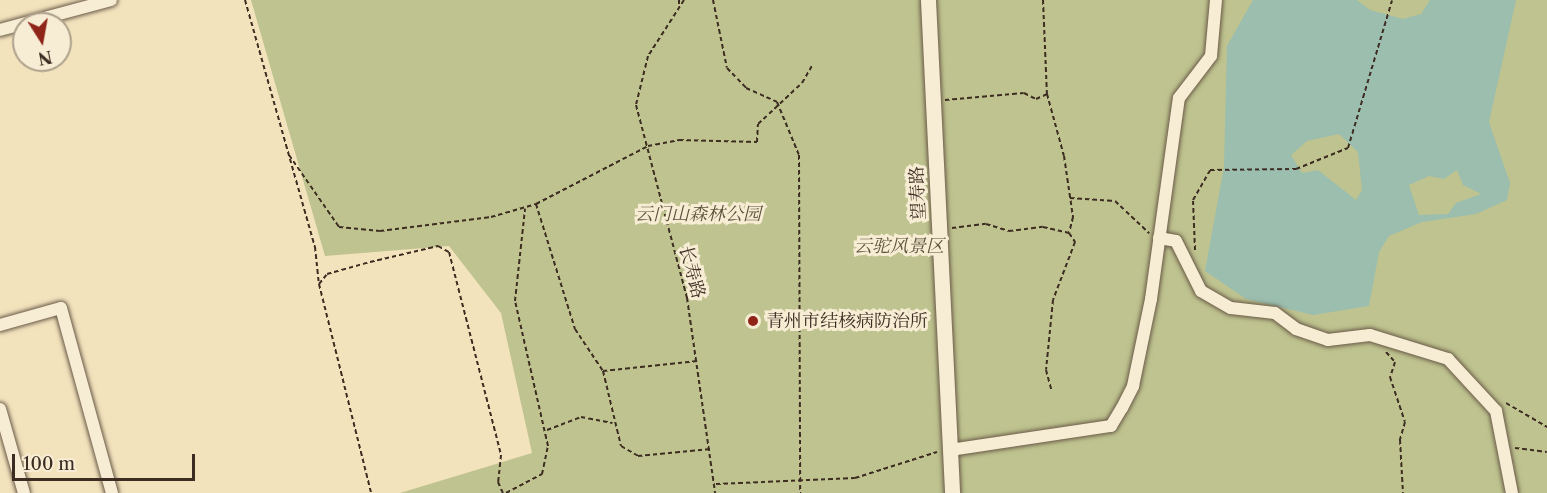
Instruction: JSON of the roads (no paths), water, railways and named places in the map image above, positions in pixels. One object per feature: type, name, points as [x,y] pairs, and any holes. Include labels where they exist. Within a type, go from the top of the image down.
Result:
[{"type":"street","points":[[0,30],[111,0]]},
{"type":"street","name":"望寿路","points":[[928,0],[952,493]]},
{"type":"street","points":[[950,450],[1111,426],[1133,386],[1159,238],[1179,98],[1211,56],[1216,0]]},
{"type":"street","points":[[1159,238],[1176,241],[1201,291],[1230,308],[1275,313],[1307,335],[1328,340],[1370,335],[1448,359],[1491,403],[1504,450],[1512,493]]},
{"type":"street","points":[[0,325],[61,308],[112,493]]},
{"type":"street","points":[[0,409],[24,493]]},
{"type":"place","name":"青州市结核病防治所","points":[[753,321]]},
{"type":"park label","name":"云门山森林公园","points":[[698,214]]},
{"type":"park label","name":"云驼风景区","points":[[899,246]]}]
